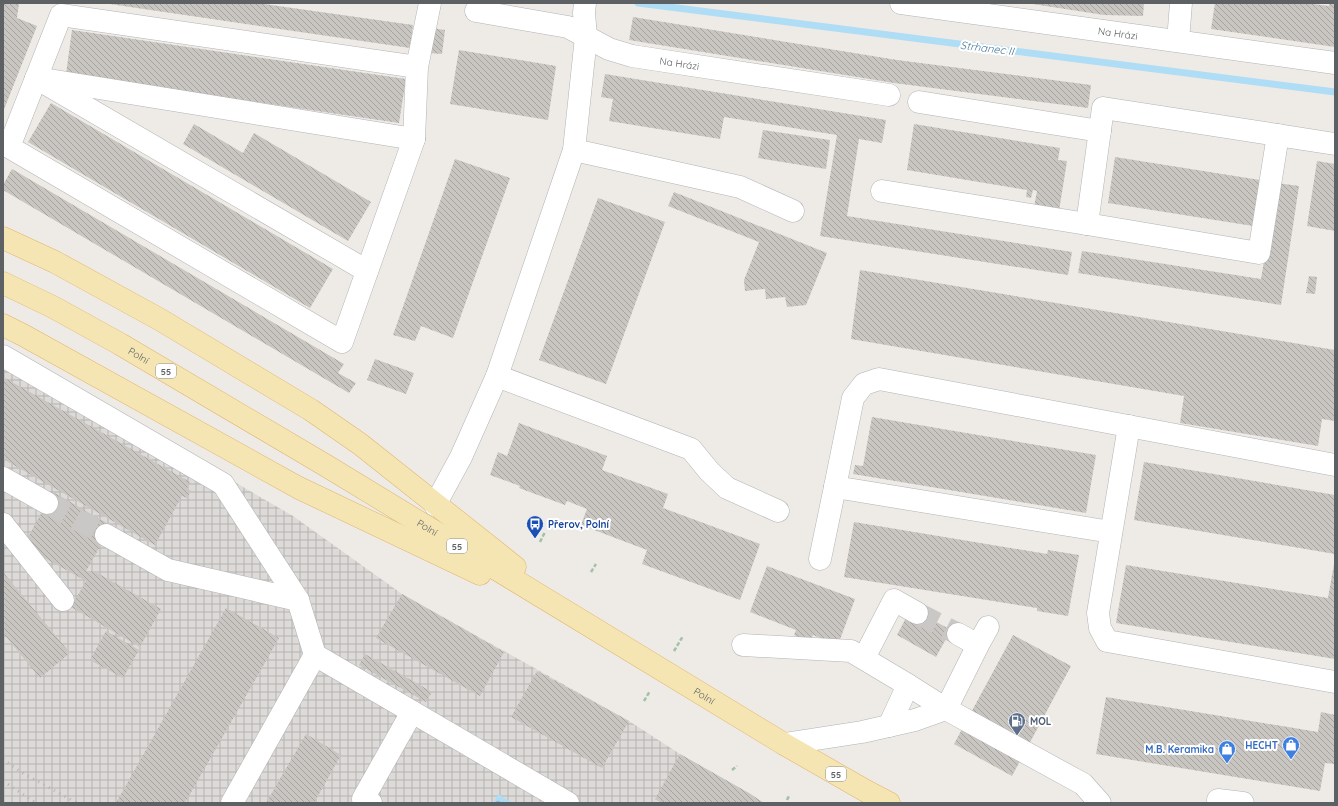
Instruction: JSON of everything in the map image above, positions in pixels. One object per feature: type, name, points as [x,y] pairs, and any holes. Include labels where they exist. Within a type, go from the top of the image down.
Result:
[{"type":"main road","points":[[3,238],[55,262],[159,319],[311,410],[360,444],[589,627]]},
{"type":"main road","name":"Polní","points":[[3,283],[53,307],[120,344],[325,465],[589,627],[784,744],[888,803]]},
{"type":"main road","points":[[3,325],[299,488],[589,627]]},
{"type":"street","points":[[417,67],[61,15],[6,151],[342,342],[414,139],[417,67],[430,3]]},
{"type":"street","name":"Na Hrázi","points":[[901,3],[1335,63]]},
{"type":"street","points":[[1178,42],[1181,3]]},
{"type":"street","points":[[435,504],[461,457],[497,376],[574,150],[586,37],[585,8]]},
{"type":"street","name":"Na Hrázi","points":[[476,11],[568,27],[609,49],[632,56],[888,95]]},
{"type":"street","points":[[36,78],[414,139]]},
{"type":"street","points":[[36,78],[367,271]]},
{"type":"street","points":[[920,102],[1100,131]]},
{"type":"street","points":[[1087,224],[1103,108],[1335,144]]},
{"type":"street","points":[[882,191],[1259,253],[1278,135]]},
{"type":"street","points":[[574,150],[740,187],[793,211]]},
{"type":"street","points":[[3,356],[223,484],[298,600],[315,655],[568,803]]},
{"type":"street","points":[[497,376],[691,448],[709,471],[727,488],[778,511]]},
{"type":"street","points":[[820,559],[853,398],[864,384],[879,379],[1335,465]]},
{"type":"street","points":[[1129,426],[1098,613],[1100,628],[1108,641],[1335,682]]},
{"type":"street","points":[[3,478],[47,503]]},
{"type":"street","points":[[835,487],[1112,532]]},
{"type":"street","points":[[3,524],[63,600]]},
{"type":"street","points":[[106,535],[168,570],[298,600]]},
{"type":"street","points":[[864,658],[894,600],[917,613]]},
{"type":"street","points":[[784,744],[862,732],[915,720],[946,709],[983,636],[958,634]]},
{"type":"street","points":[[743,645],[851,651],[946,709],[1083,784],[1100,803]]},
{"type":"street","points":[[232,803],[315,655]]},
{"type":"street","points":[[889,726],[908,685]]},
{"type":"street","points":[[365,802],[412,712]]},
{"type":"street","points":[[1218,800],[1243,803]]},
{"type":"path","points":[[540,542],[545,532]]},
{"type":"path","points":[[591,572],[596,564]]},
{"type":"path","points":[[732,770],[737,766]]},
{"type":"path","points":[[787,800],[788,796]]},
{"type":"shaded area","points":[[3,346],[91,399],[293,516],[402,594],[629,721],[680,754],[764,803],[3,803]]},
{"type":"water","points":[[498,794],[513,803],[493,803]]},
{"type":"building","points":[[3,3],[19,3],[17,18],[37,26],[3,112]]},
{"type":"building","points":[[103,3],[257,3],[413,25],[410,48]]},
{"type":"building","points":[[1026,3],[1144,3],[1143,16],[1104,15]]},
{"type":"building","points":[[1215,3],[1306,3],[1329,6],[1329,3],[1335,3],[1335,47],[1211,29]]},
{"type":"building","points":[[633,17],[897,60],[1091,85],[1088,108],[894,83],[629,40]]},
{"type":"building","points":[[431,28],[445,30],[442,54],[428,53]]},
{"type":"building","points":[[72,30],[406,79],[399,123],[66,74]]},
{"type":"building","points":[[459,50],[556,66],[548,120],[450,104]]},
{"type":"building","points":[[605,74],[886,120],[882,143],[859,139],[847,216],[1072,252],[1068,275],[820,236],[837,135],[724,117],[720,139],[609,121],[613,99],[601,97]]},
{"type":"building","points":[[51,103],[333,269],[310,308],[28,142]]},
{"type":"building","points":[[194,124],[243,153],[254,133],[371,202],[348,241],[183,144]]},
{"type":"building","points":[[914,124],[1060,148],[1058,160],[1067,161],[1059,211],[1034,207],[1037,191],[1033,190],[1031,198],[1026,197],[1027,190],[907,170]]},
{"type":"building","points":[[763,130],[830,140],[826,169],[758,158]]},
{"type":"building","points":[[1115,157],[1260,180],[1253,226],[1108,203]]},
{"type":"building","points":[[455,159],[510,178],[453,338],[421,326],[415,341],[393,335]]},
{"type":"building","points":[[1317,161],[1335,164],[1335,231],[1307,226]]},
{"type":"building","points":[[12,169],[344,364],[338,373],[356,383],[349,393],[3,190],[3,185]]},
{"type":"building","points":[[1277,183],[1299,186],[1281,305],[1078,273],[1082,251],[1261,279]]},
{"type":"building","points":[[674,192],[827,253],[806,305],[787,307],[785,297],[766,299],[765,289],[745,291],[744,280],[759,242],[668,206]]},
{"type":"building","points":[[598,198],[665,222],[606,384],[539,360]]},
{"type":"building","points":[[860,270],[1335,350],[1335,421],[1322,419],[1318,446],[1180,423],[1184,396],[851,339]]},
{"type":"building","points":[[1309,276],[1317,277],[1315,294],[1306,293]]},
{"type":"building","points":[[375,359],[414,373],[406,394],[367,380]]},
{"type":"building","points":[[3,377],[190,482],[187,489],[191,491],[187,498],[182,496],[155,545],[3,459]]},
{"type":"building","points":[[872,417],[1096,455],[1086,513],[853,474],[855,465],[863,466]]},
{"type":"building","points":[[519,423],[607,456],[602,470],[668,494],[663,508],[760,544],[740,600],[642,564],[647,550],[581,525],[587,509],[567,501],[565,505],[519,488],[520,486],[490,475],[498,452],[507,456]]},
{"type":"building","points":[[1144,462],[1335,495],[1335,554],[1134,520]]},
{"type":"building","points":[[53,492],[112,526],[86,571],[90,573],[92,570],[161,609],[140,647],[71,607],[86,581],[23,546]]},
{"type":"building","points":[[854,522],[1047,554],[1048,550],[1079,555],[1068,616],[1037,611],[1037,608],[844,577]]},
{"type":"building","points":[[1334,564],[1335,659],[1116,623],[1126,565],[1328,598]]},
{"type":"building","points":[[767,566],[855,599],[838,645],[813,635],[810,642],[794,635],[796,630],[750,612]]},
{"type":"building","points":[[3,572],[70,653],[40,678],[3,633]]},
{"type":"building","points":[[402,594],[504,652],[480,696],[376,638]]},
{"type":"building","points":[[226,608],[279,638],[185,803],[116,803]]},
{"type":"building","points":[[911,608],[951,630],[936,657],[897,635]]},
{"type":"building","points":[[106,631],[139,650],[123,678],[90,660]]},
{"type":"building","points":[[1013,635],[1071,666],[1012,776],[954,744]]},
{"type":"building","points":[[365,654],[432,692],[426,702],[359,665]]},
{"type":"building","points":[[537,671],[629,721],[602,768],[511,717]]},
{"type":"building","points":[[1106,697],[1318,732],[1321,712],[1335,715],[1335,764],[1325,763],[1320,791],[1096,754]]},
{"type":"building","points":[[306,734],[341,755],[314,803],[266,803]]},
{"type":"building","points":[[680,754],[764,803],[662,803],[655,799]]},
{"type":"waterway","name":"Strhanec II","points":[[638,3],[1335,92]]},
{"type":"tunnel","points":[[47,503],[106,535]]},
{"type":"tunnel","points":[[917,613],[958,634]]},
{"type":"railway","points":[[3,759],[19,771],[77,803]]},
{"type":"railway","points":[[3,781],[36,803]]},
{"type":"place","name":"Přerov, Polní","points":[[535,539]]},
{"type":"place","name":"MOL","points":[[1017,736]]},
{"type":"place","name":"HECHT","points":[[1291,760]]},
{"type":"place","name":"M.B. Keramika","points":[[1227,764]]}]
